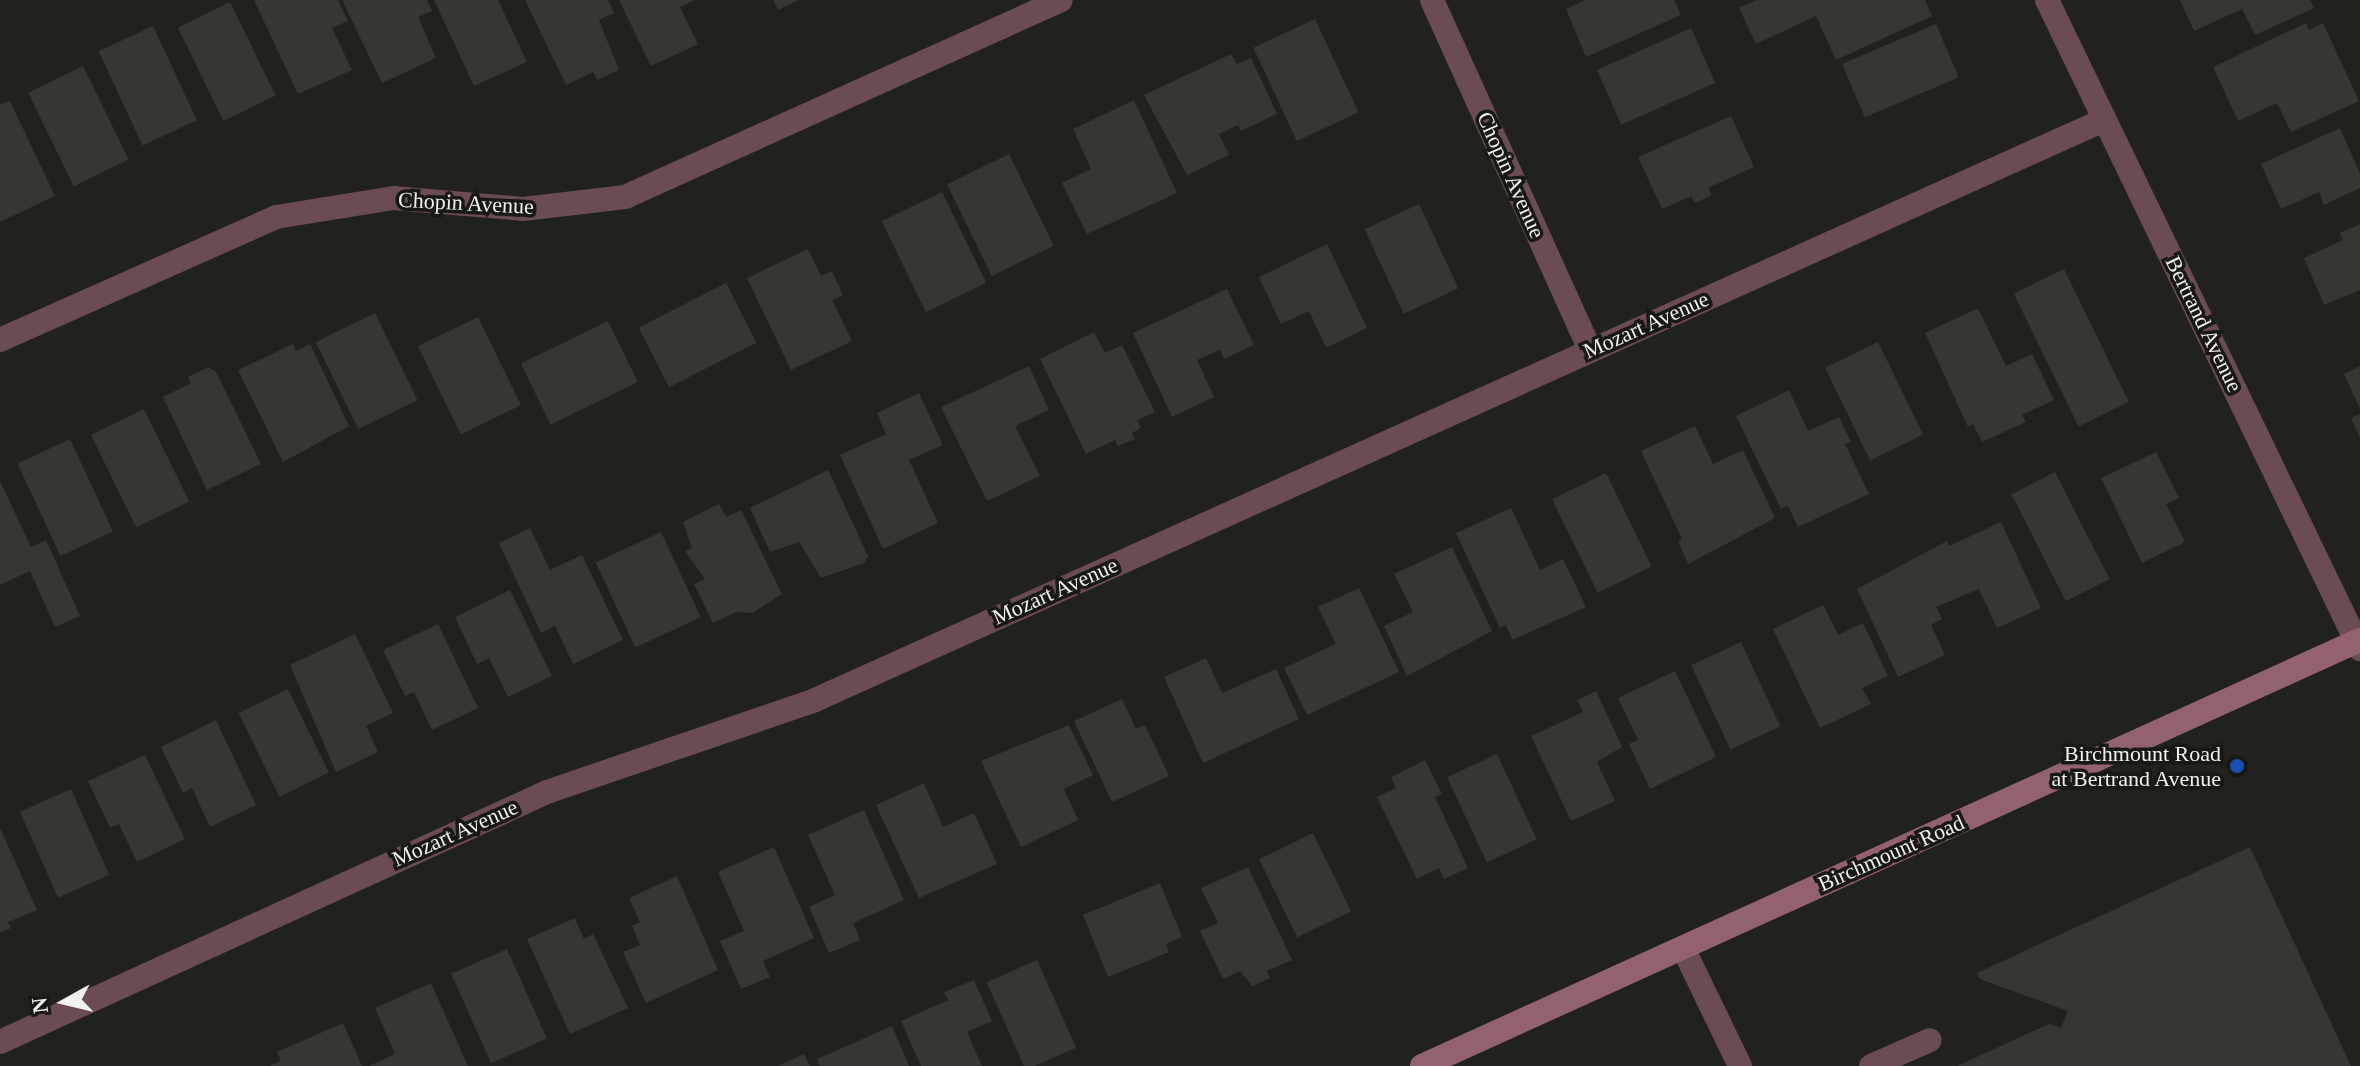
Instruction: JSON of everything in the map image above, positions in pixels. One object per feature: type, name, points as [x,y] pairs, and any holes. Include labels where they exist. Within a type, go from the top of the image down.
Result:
[{"type":"main road","name":"Birchmount Road","points":[[1422,1066],[2359,644]]},
{"type":"street","name":"Chopin Avenue","points":[[0,340],[276,217],[393,198],[523,209],[625,197],[1061,0]]},
{"type":"street","name":"Chopin Avenue","points":[[1432,0],[1590,350]]},
{"type":"street","name":"Bertrand Avenue","points":[[2047,0],[2359,644]]},
{"type":"street","name":"Mozart Avenue","points":[[0,1042],[547,792],[815,700],[2104,120]]},
{"type":"street","points":[[1683,948],[1740,1066]]},
{"type":"street","points":[[1871,1066],[1930,1040]]},
{"type":"building","points":[[254,0],[338,0],[348,21],[332,28],[352,70],[298,94]]},
{"type":"building","points":[[342,0],[427,0],[432,11],[418,17],[436,58],[382,83]]},
{"type":"building","points":[[434,0],[498,0],[527,62],[474,86]]},
{"type":"building","points":[[525,0],[608,0],[614,13],[599,20],[619,70],[597,80],[593,72],[566,85]]},
{"type":"building","points":[[619,0],[695,0],[680,7],[698,44],[651,66]]},
{"type":"building","points":[[773,0],[799,0],[778,10]]},
{"type":"building","points":[[1585,0],[1674,0],[1681,15],[1586,57],[1566,9]]},
{"type":"building","points":[[1756,0],[1925,0],[1932,16],[1836,60],[1816,16],[1756,44],[1739,8]]},
{"type":"building","points":[[2180,0],[2310,0],[2314,8],[2255,35],[2242,9],[2194,31]]},
{"type":"building","points":[[230,2],[276,95],[223,121],[178,27]]},
{"type":"building","points":[[1315,19],[1359,112],[1297,141],[1253,48]]},
{"type":"building","points":[[2306,23],[2309,30],[2323,23],[2359,101],[2291,132],[2277,103],[2238,121],[2213,67]]},
{"type":"building","points":[[1936,24],[1959,77],[1865,117],[1842,64]]},
{"type":"building","points":[[153,26],[197,120],[143,146],[99,51]]},
{"type":"building","points":[[1691,28],[1715,83],[1621,125],[1597,70]]},
{"type":"building","points":[[1231,54],[1237,64],[1251,58],[1277,114],[1241,131],[1238,125],[1219,134],[1229,155],[1187,175],[1144,95]]},
{"type":"building","points":[[83,66],[129,159],[74,186],[28,93]]},
{"type":"building","points":[[1134,100],[1177,193],[1087,234],[1062,183],[1091,169],[1073,129]]},
{"type":"building","points":[[10,101],[55,196],[0,222],[0,105]]},
{"type":"building","points":[[1731,116],[1754,167],[1708,188],[1712,195],[1695,203],[1691,196],[1662,209],[1638,157]]},
{"type":"building","points":[[2340,128],[2360,174],[2360,188],[2324,205],[2319,192],[2281,209],[2261,164]]},
{"type":"building","points":[[1009,154],[1054,246],[992,276],[947,184]]},
{"type":"building","points":[[942,192],[986,283],[926,312],[882,221]]},
{"type":"building","points":[[1419,204],[1458,288],[1404,314],[1365,229]]},
{"type":"building","points":[[2360,224],[2360,290],[2324,305],[2304,258],[2343,240],[2340,233]]},
{"type":"building","points":[[1327,244],[1367,328],[1326,348],[1309,311],[1281,324],[1259,277]]},
{"type":"building","points":[[808,249],[821,276],[832,271],[843,295],[832,300],[852,341],[791,370],[747,278]]},
{"type":"building","points":[[2064,269],[2129,402],[2079,427],[2014,294]]},
{"type":"building","points":[[726,283],[756,343],[669,387],[639,327]]},
{"type":"building","points":[[1227,289],[1254,345],[1224,359],[1220,350],[1197,360],[1214,397],[1172,417],[1133,333]]},
{"type":"building","points":[[1978,308],[2006,366],[2032,354],[2054,400],[2022,415],[2026,422],[1982,442],[1973,424],[1968,427],[1925,333]]},
{"type":"building","points":[[375,313],[418,400],[358,429],[316,342]]},
{"type":"building","points":[[478,317],[521,405],[461,434],[418,346]]},
{"type":"building","points":[[608,321],[638,382],[551,425],[521,364]]},
{"type":"building","points":[[1094,332],[1105,353],[1122,345],[1155,412],[1137,420],[1141,428],[1132,433],[1135,439],[1118,446],[1115,440],[1086,454],[1040,359]]},
{"type":"building","points":[[1878,342],[1923,435],[1870,460],[1825,368]]},
{"type":"building","points":[[293,344],[296,351],[310,344],[349,426],[283,462],[238,370]]},
{"type":"building","points":[[1029,366],[1049,410],[1015,426],[1040,476],[987,501],[941,407]]},
{"type":"building","points":[[2360,366],[2360,409],[2344,374]]},
{"type":"building","points":[[209,367],[216,372],[261,464],[207,490],[163,397],[191,383],[188,377]]},
{"type":"building","points":[[1789,390],[1808,431],[1839,417],[1851,442],[1845,444],[1869,494],[1798,527],[1788,506],[1781,509],[1736,416]]},
{"type":"building","points":[[919,393],[943,445],[909,460],[938,523],[883,549],[840,455],[886,434],[877,413]]},
{"type":"building","points":[[144,409],[189,502],[136,527],[91,435]]},
{"type":"building","points":[[2360,414],[2360,438],[2351,418]]},
{"type":"building","points":[[1695,426],[1713,464],[1743,450],[1775,518],[1688,564],[1678,541],[1682,539],[1641,451]]},
{"type":"building","points":[[70,439],[113,531],[61,556],[17,464]]},
{"type":"building","points":[[2156,452],[2179,498],[2166,504],[2185,542],[2142,563],[2101,478]]},
{"type":"building","points":[[828,470],[868,556],[864,563],[821,578],[799,542],[770,552],[750,508]]},
{"type":"building","points":[[2055,472],[2109,579],[2066,601],[2011,494]]},
{"type":"building","points":[[1606,473],[1652,566],[1598,593],[1552,499]]},
{"type":"building","points":[[0,481],[31,547],[46,540],[80,616],[55,627],[30,571],[0,585]]},
{"type":"building","points":[[719,504],[726,517],[741,510],[782,594],[752,613],[736,612],[713,623],[694,584],[705,579],[685,551],[692,548],[683,522]]},
{"type":"building","points":[[1511,508],[1540,570],[1563,559],[1586,607],[1512,640],[1506,625],[1500,628],[1456,533]]},
{"type":"building","points":[[2001,522],[2041,608],[1997,628],[1979,589],[1936,607],[1942,619],[1931,625],[1945,655],[1898,677],[1857,589],[1947,541],[1949,546]]},
{"type":"building","points":[[530,528],[550,570],[582,555],[623,640],[573,664],[555,626],[541,633],[499,543]]},
{"type":"building","points":[[661,532],[701,617],[635,648],[596,562]]},
{"type":"building","points":[[1452,547],[1492,631],[1407,676],[1384,626],[1413,612],[1394,574]]},
{"type":"building","points":[[1359,588],[1399,672],[1307,715],[1284,668],[1336,644],[1318,607]]},
{"type":"building","points":[[510,590],[552,676],[508,697],[489,658],[477,664],[455,617]]},
{"type":"building","points":[[1823,605],[1838,635],[1863,623],[1888,676],[1862,688],[1871,704],[1820,728],[1773,629]]},
{"type":"building","points":[[438,624],[478,708],[432,730],[414,692],[405,696],[383,650]]},
{"type":"building","points":[[355,634],[393,713],[366,726],[378,752],[336,772],[290,665]]},
{"type":"building","points":[[1741,642],[1780,726],[1730,750],[1691,665]]},
{"type":"building","points":[[1206,658],[1222,693],[1276,669],[1299,719],[1203,763],[1164,677]]},
{"type":"building","points":[[1675,671],[1716,757],[1650,789],[1629,744],[1638,740],[1618,698]]},
{"type":"building","points":[[288,689],[329,773],[279,797],[239,713]]},
{"type":"building","points":[[1596,691],[1622,747],[1597,762],[1615,801],[1571,821],[1531,736],[1583,712],[1577,700]]},
{"type":"building","points":[[1122,699],[1136,729],[1145,725],[1169,776],[1112,802],[1074,721]]},
{"type":"building","points":[[216,720],[256,805],[210,827],[192,788],[183,793],[161,747]]},
{"type":"building","points":[[1069,725],[1093,775],[1064,789],[1078,820],[1021,847],[981,761]]},
{"type":"building","points":[[1497,754],[1537,839],[1487,862],[1447,777]]},
{"type":"building","points":[[145,755],[185,839],[137,862],[119,824],[110,828],[88,781]]},
{"type":"building","points":[[1425,760],[1442,794],[1435,797],[1468,868],[1444,879],[1439,868],[1417,879],[1377,797],[1396,788],[1391,777]]},
{"type":"building","points":[[924,783],[943,827],[974,813],[997,864],[919,898],[876,805]]},
{"type":"building","points":[[71,789],[109,875],[58,898],[20,812]]},
{"type":"building","points":[[864,810],[904,900],[853,923],[860,940],[829,953],[809,907],[835,895],[808,835]]},
{"type":"building","points":[[0,828],[37,910],[8,922],[11,928],[0,933]]},
{"type":"building","points":[[1313,833],[1351,911],[1297,937],[1259,859]]},
{"type":"building","points":[[774,847],[814,938],[763,961],[770,977],[741,989],[720,941],[744,931],[718,872]]},
{"type":"building","points":[[2250,847],[2351,1066],[1957,1066],[2049,1024],[2061,1028],[2068,1011],[1980,979],[1977,973]]},
{"type":"building","points":[[1248,867],[1292,960],[1267,971],[1270,978],[1252,986],[1240,971],[1223,979],[1200,931],[1218,923],[1201,888]]},
{"type":"building","points":[[677,876],[718,970],[646,1003],[623,952],[640,945],[632,926],[640,922],[629,898]]},
{"type":"building","points":[[1160,883],[1182,937],[1166,944],[1169,952],[1108,977],[1083,915]]},
{"type":"building","points":[[575,918],[584,939],[593,934],[628,1008],[570,1034],[527,939]]},
{"type":"building","points":[[507,949],[547,1039],[491,1063],[451,974]]},
{"type":"building","points":[[1037,960],[1076,1048],[1035,1066],[1024,1066],[987,982]]},
{"type":"building","points":[[974,980],[992,1021],[967,1032],[982,1066],[921,1066],[901,1021],[948,1000],[944,992]]},
{"type":"building","points":[[431,983],[468,1066],[369,1066],[395,1054],[375,1008]]},
{"type":"building","points":[[343,1023],[362,1066],[269,1066],[281,1061],[277,1052]]},
{"type":"building","points":[[892,1026],[909,1066],[820,1066],[817,1059]]},
{"type":"building","points":[[804,1054],[810,1066],[778,1066]]},
{"type":"place","name":"Birchmount Road at Bertrand Avenue","points":[[2237,766]]}]
